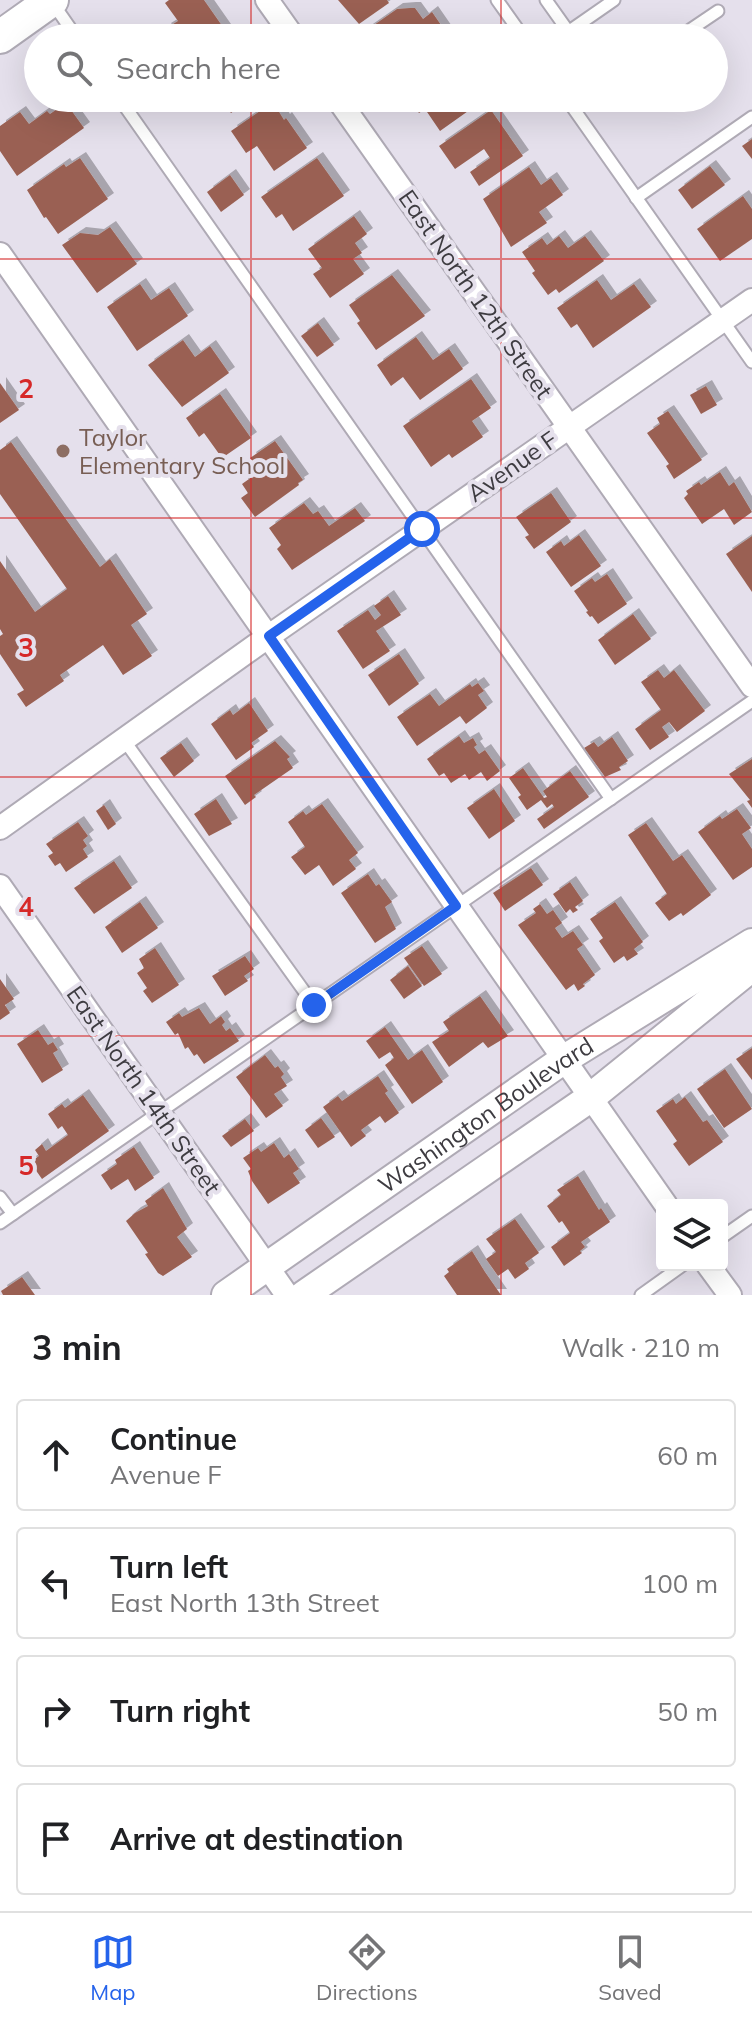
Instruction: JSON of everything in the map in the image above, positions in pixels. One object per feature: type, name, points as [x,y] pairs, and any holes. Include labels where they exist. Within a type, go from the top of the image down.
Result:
[{"type":"main road","points":[[0,37],[43,3]]},
{"type":"street","points":[[267,0],[284,24]]},
{"type":"street","name":"East North 12th Street","points":[[347,112],[752,686]]},
{"type":"street","points":[[0,254],[662,1199]]},
{"type":"street","name":"Avenue F","points":[[0,828],[269,636],[752,300]]},
{"type":"street","name":"East North 14th Street","points":[[0,886],[287,1295]]},
{"type":"street","name":"Washington Boulevard","points":[[226,1295],[563,1060],[752,943]]},
{"type":"street","name":"Washington Boulevard","points":[[304,1295],[590,1098],[752,967]]},
{"type":"street","points":[[712,1271],[730,1295]]},
{"type":"lane","points":[[497,0],[514,24]]},
{"type":"lane","points":[[546,0],[562,24]]},
{"type":"lane","points":[[584,24],[614,0]]},
{"type":"lane","points":[[43,3],[63,24]]},
{"type":"lane","points":[[699,24],[718,11]]},
{"type":"lane","points":[[129,112],[611,799]]},
{"type":"lane","points":[[576,112],[752,362]]},
{"type":"lane","points":[[636,198],[752,117]]},
{"type":"lane","points":[[0,1223],[752,701]]},
{"type":"lane","points":[[124,740],[314,1005]]},
{"type":"lane","points":[[0,1197],[13,1214]]},
{"type":"lane","points":[[728,1233],[752,1216]]},
{"type":"lane","points":[[641,1295],[675,1271]]},
{"type":"building","points":[[169,0],[204,0],[221,24],[173,24],[178,21],[165,3]]},
{"type":"building","points":[[338,0],[387,0],[389,3],[359,24]]},
{"type":"building","points":[[415,8],[423,19],[432,12],[440,24],[375,24],[397,9]]},
{"type":"building","points":[[20,112],[29,124],[46,112],[72,112],[84,128],[17,176],[0,151],[0,126]]},
{"type":"building","points":[[259,112],[279,112],[307,148],[274,171],[257,146],[246,153],[231,131]]},
{"type":"building","points":[[427,112],[467,112],[440,131]]},
{"type":"building","points":[[492,112],[523,156],[479,186],[470,172],[490,158],[484,149],[455,169],[439,146]]},
{"type":"building","points":[[752,139],[752,159],[742,146]]},
{"type":"building","points":[[80,158],[108,199],[58,234],[27,190],[64,164],[66,167]]},
{"type":"building","points":[[317,158],[344,196],[293,231],[282,214],[276,218],[261,197]]},
{"type":"building","points":[[710,166],[725,185],[692,209],[678,190]]},
{"type":"building","points":[[529,167],[541,185],[551,178],[563,195],[539,212],[547,223],[511,247],[483,199]]},
{"type":"building","points":[[230,175],[244,195],[221,212],[207,192]]},
{"type":"building","points":[[743,196],[752,209],[752,239],[720,261],[697,229]]},
{"type":"building","points":[[354,216],[367,234],[355,243],[362,253],[353,259],[364,274],[330,298],[313,274],[322,268],[308,249]]},
{"type":"building","points":[[110,227],[137,264],[97,293],[62,245],[80,233],[98,235]]},
{"type":"building","points":[[559,236],[568,248],[585,236],[604,261],[559,293],[556,289],[548,295],[522,252],[542,238],[547,245]]},
{"type":"building","points":[[392,275],[425,316],[376,350],[357,323],[360,321],[349,305]]},
{"type":"building","points":[[597,280],[611,300],[634,284],[651,307],[593,348],[577,324],[571,328],[557,308]]},
{"type":"building","points":[[140,284],[151,300],[169,288],[188,316],[137,351],[107,307]]},
{"type":"building","points":[[318,323],[334,345],[317,357],[301,336]]},
{"type":"building","points":[[416,337],[433,360],[449,349],[463,369],[420,400],[403,377],[391,386],[377,365]]},
{"type":"building","points":[[183,340],[195,357],[210,346],[229,373],[182,407],[148,365]]},
{"type":"building","points":[[471,379],[491,408],[472,421],[483,437],[452,458],[449,454],[431,467],[403,426]]},
{"type":"building","points":[[0,383],[19,410],[0,423]]},
{"type":"building","points":[[706,386],[717,405],[701,414],[690,395]]},
{"type":"building","points":[[220,394],[251,438],[222,458],[204,433],[199,437],[186,418]]},
{"type":"building","points":[[668,411],[702,460],[674,479],[666,466],[669,464],[647,433],[660,424],[657,418]]},
{"type":"building","points":[[275,441],[303,480],[255,517],[241,498],[248,493],[242,484],[259,472],[250,458]]},
{"type":"building","points":[[11,442],[100,567],[110,559],[147,614],[131,625],[152,656],[123,675],[103,645],[60,675],[64,681],[26,707],[17,694],[24,690],[0,654],[0,636],[3,634],[0,629],[0,561],[35,612],[67,589],[0,494],[0,450]]},
{"type":"building","points":[[720,472],[729,486],[734,482],[752,512],[734,525],[724,509],[702,524],[684,498],[688,494],[686,491]]},
{"type":"building","points":[[551,493],[571,522],[534,549],[525,537],[529,535],[516,517]]},
{"type":"building","points":[[304,503],[313,514],[318,511],[329,526],[355,508],[365,521],[292,570],[277,549],[281,545],[269,528]]},
{"type":"building","points":[[579,535],[601,566],[571,587],[546,552],[561,541],[564,546]]},
{"type":"building","points":[[752,536],[752,592],[726,554]]},
{"type":"building","points":[[607,574],[627,604],[598,624],[586,612],[574,591],[592,578],[595,582]]},
{"type":"building","points":[[388,596],[401,615],[376,631],[390,651],[363,669],[337,631],[368,610],[375,620],[381,615],[374,606]]},
{"type":"building","points":[[633,614],[651,639],[615,665],[598,640]]},
{"type":"building","points":[[399,654],[419,684],[389,706],[368,675]]},
{"type":"building","points":[[658,670],[664,678],[674,670],[705,711],[677,732],[669,722],[662,727],[669,737],[650,750],[635,729],[661,710],[641,682]]},
{"type":"building","points":[[478,683],[484,691],[478,695],[487,708],[466,724],[460,716],[417,746],[397,717],[430,694],[439,706],[470,684],[472,687]]},
{"type":"building","points":[[249,703],[268,731],[251,743],[254,747],[236,760],[211,724],[230,710],[233,715]]},
{"type":"building","points":[[459,736],[464,743],[473,738],[479,754],[485,750],[500,771],[487,781],[481,772],[469,780],[465,774],[451,783],[444,773],[439,776],[427,759]]},
{"type":"building","points":[[612,737],[628,761],[619,767],[621,770],[605,777],[584,748],[594,742],[598,747]]},
{"type":"building","points":[[275,741],[290,757],[287,759],[293,768],[254,795],[256,797],[245,805],[225,776]]},
{"type":"building","points":[[181,743],[194,761],[174,777],[160,758]]},
{"type":"building","points":[[752,759],[752,808],[747,801],[750,800],[729,774]]},
{"type":"building","points":[[523,768],[544,798],[547,797],[543,791],[570,771],[589,797],[544,829],[537,819],[554,807],[552,804],[547,808],[541,800],[527,810],[509,778]]},
{"type":"building","points":[[494,789],[515,821],[489,839],[467,808]]},
{"type":"building","points":[[216,799],[232,824],[209,836],[194,814]]},
{"type":"building","points":[[322,804],[358,853],[349,860],[356,869],[333,886],[319,865],[305,875],[291,857],[305,847],[288,822],[303,811],[306,815]]},
{"type":"building","points":[[104,805],[116,824],[108,830],[96,811]]},
{"type":"building","points":[[737,809],[751,828],[742,834],[752,849],[752,867],[733,880],[698,832],[720,816],[722,819]]},
{"type":"building","points":[[78,822],[88,836],[83,840],[87,846],[83,849],[88,857],[66,872],[60,863],[55,866],[48,856],[53,853],[46,844]]},
{"type":"building","points":[[646,823],[673,861],[682,855],[711,895],[683,916],[681,913],[669,921],[655,903],[667,894],[628,835]]},
{"type":"building","points":[[114,861],[132,888],[94,914],[74,888]]},
{"type":"building","points":[[531,868],[543,885],[505,911],[493,893]]},
{"type":"building","points":[[368,874],[392,902],[385,907],[396,929],[375,943],[341,893]]},
{"type":"building","points":[[570,882],[583,901],[575,907],[578,910],[573,913],[570,909],[566,913],[553,894]]},
{"type":"building","points":[[140,902],[158,928],[122,953],[105,927]]},
{"type":"building","points":[[615,902],[643,942],[634,949],[638,954],[627,961],[624,956],[614,963],[599,941],[603,938],[590,919]]},
{"type":"building","points":[[540,904],[547,914],[553,910],[562,923],[555,928],[562,938],[573,931],[583,945],[577,949],[595,975],[578,991],[574,984],[566,990],[518,925],[536,913],[533,909]]},
{"type":"building","points":[[422,946],[442,974],[424,986],[404,958]]},
{"type":"building","points":[[155,948],[179,985],[152,1003],[143,991],[147,988],[137,973],[144,968],[139,959]]},
{"type":"building","points":[[245,956],[254,969],[244,976],[248,981],[225,996],[212,976]]},
{"type":"building","points":[[408,966],[422,986],[404,999],[390,980]]},
{"type":"building","points":[[0,979],[14,999],[5,1005],[10,1013],[0,1020]]},
{"type":"building","points":[[480,996],[508,1036],[488,1048],[483,1042],[449,1067],[432,1042],[449,1031],[443,1022]]},
{"type":"building","points":[[199,1008],[210,1024],[221,1016],[226,1031],[230,1028],[239,1041],[204,1064],[197,1054],[194,1056],[188,1047],[185,1049],[178,1033],[175,1035],[166,1022],[179,1013],[182,1017]]},
{"type":"building","points":[[385,1027],[408,1060],[422,1050],[443,1082],[412,1104],[385,1065],[394,1058],[390,1052],[379,1059],[366,1041]]},
{"type":"building","points":[[38,1030],[48,1045],[53,1042],[58,1050],[53,1053],[63,1070],[42,1083],[17,1044]]},
{"type":"building","points":[[752,1048],[752,1080],[736,1059]]},
{"type":"building","points":[[265,1055],[284,1074],[281,1077],[287,1086],[274,1094],[283,1106],[266,1118],[236,1077]]},
{"type":"building","points":[[725,1069],[752,1109],[724,1128],[697,1089]]},
{"type":"building","points":[[378,1076],[399,1113],[385,1123],[380,1116],[361,1130],[366,1136],[351,1147],[323,1107],[338,1096],[342,1101]]},
{"type":"building","points":[[83,1095],[109,1131],[42,1179],[30,1162],[39,1156],[35,1150],[42,1144],[46,1151],[68,1135],[62,1126],[58,1129],[48,1114],[62,1104],[65,1108]]},
{"type":"building","points":[[685,1097],[723,1142],[689,1166],[673,1144],[677,1141],[656,1111],[673,1099],[676,1104]]},
{"type":"building","points":[[321,1118],[335,1137],[318,1148],[305,1130]]},
{"type":"building","points":[[245,1119],[254,1131],[231,1147],[222,1136]]},
{"type":"building","points":[[274,1143],[284,1158],[289,1154],[299,1169],[293,1173],[300,1183],[268,1204],[252,1181],[248,1171],[251,1169],[243,1158],[258,1148],[261,1152]]},
{"type":"building","points":[[134,1147],[154,1178],[135,1191],[128,1179],[111,1190],[101,1175]]},
{"type":"building","points":[[578,1176],[610,1222],[581,1242],[585,1247],[580,1251],[582,1253],[564,1266],[551,1247],[570,1233],[547,1206],[561,1195],[557,1190]]},
{"type":"building","points":[[163,1188],[187,1229],[177,1237],[192,1257],[163,1276],[145,1254],[148,1253],[126,1221],[148,1206],[145,1201]]},
{"type":"building","points":[[515,1219],[539,1253],[525,1263],[529,1269],[515,1279],[508,1269],[498,1276],[486,1259],[496,1252],[486,1239]]},
{"type":"building","points":[[472,1251],[501,1295],[457,1295],[444,1276],[449,1272],[447,1269]]},
{"type":"building","points":[[22,1277],[35,1295],[3,1295],[1,1291]]},
{"type":"place","name":"Taylor Elementary School","points":[[63,451]]},
{"type":"route","points":[[314,1005],[456,906],[269,636],[422,529]]}]
